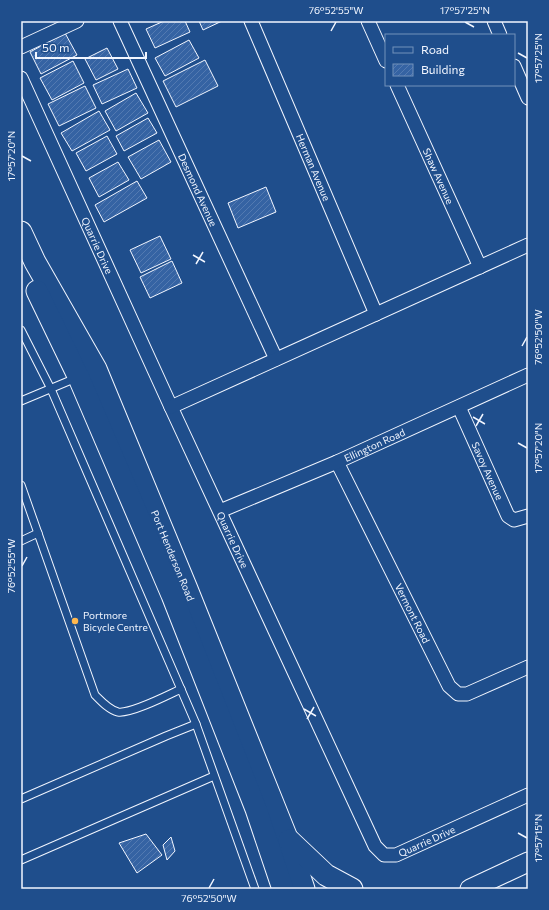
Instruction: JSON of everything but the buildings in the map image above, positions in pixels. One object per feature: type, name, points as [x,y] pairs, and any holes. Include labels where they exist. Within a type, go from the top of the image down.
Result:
[{"type":"main road","name":"Port Henderson Road","points":[[21,232],[187,589],[287,838],[304,889]]},
{"type":"main road","name":"Port Henderson Road","points":[[21,258],[87,373],[256,810],[284,889]]},
{"type":"main road","points":[[287,838],[326,875],[352,889]]},
{"type":"main road","points":[[470,889],[528,862]]},
{"type":"street","points":[[21,48],[77,21]]},
{"type":"street","name":"Desmond Avenue","points":[[120,21],[276,359]]},
{"type":"street","name":"Herman Avenue","points":[[251,21],[376,314]]},
{"type":"street","points":[[368,21],[385,59]]},
{"type":"street","points":[[494,21],[500,34]]},
{"type":"street","points":[[515,68],[528,98]]},
{"type":"street","name":"Quarrie Drive","points":[[21,78],[171,407],[375,846],[384,855],[396,855],[528,795]]},
{"type":"street","name":"Shaw Avenue","points":[[397,86],[480,267]]},
{"type":"street","points":[[171,407],[528,245]]},
{"type":"street","name":"Ellington Road","points":[[220,511],[337,462],[528,375]]},
{"type":"street","name":"Savoy Avenue","points":[[459,407],[508,516],[514,520],[528,516]]},
{"type":"street","name":"Vermont Road","points":[[337,462],[449,686],[458,694],[467,694],[528,667]]},
{"type":"lane","points":[[21,330],[51,389],[196,724],[255,889]]},
{"type":"lane","points":[[21,401],[87,373]]},
{"type":"lane","points":[[21,485],[95,696],[106,706],[118,712],[130,711],[181,689]]},
{"type":"lane","points":[[21,541],[38,533]]},
{"type":"lane","points":[[21,799],[196,724]]},
{"type":"lane","points":[[21,860],[214,776]]},
{"type":"place","name":"Portmore Bicycle Centre","points":[[75,621]]}]
